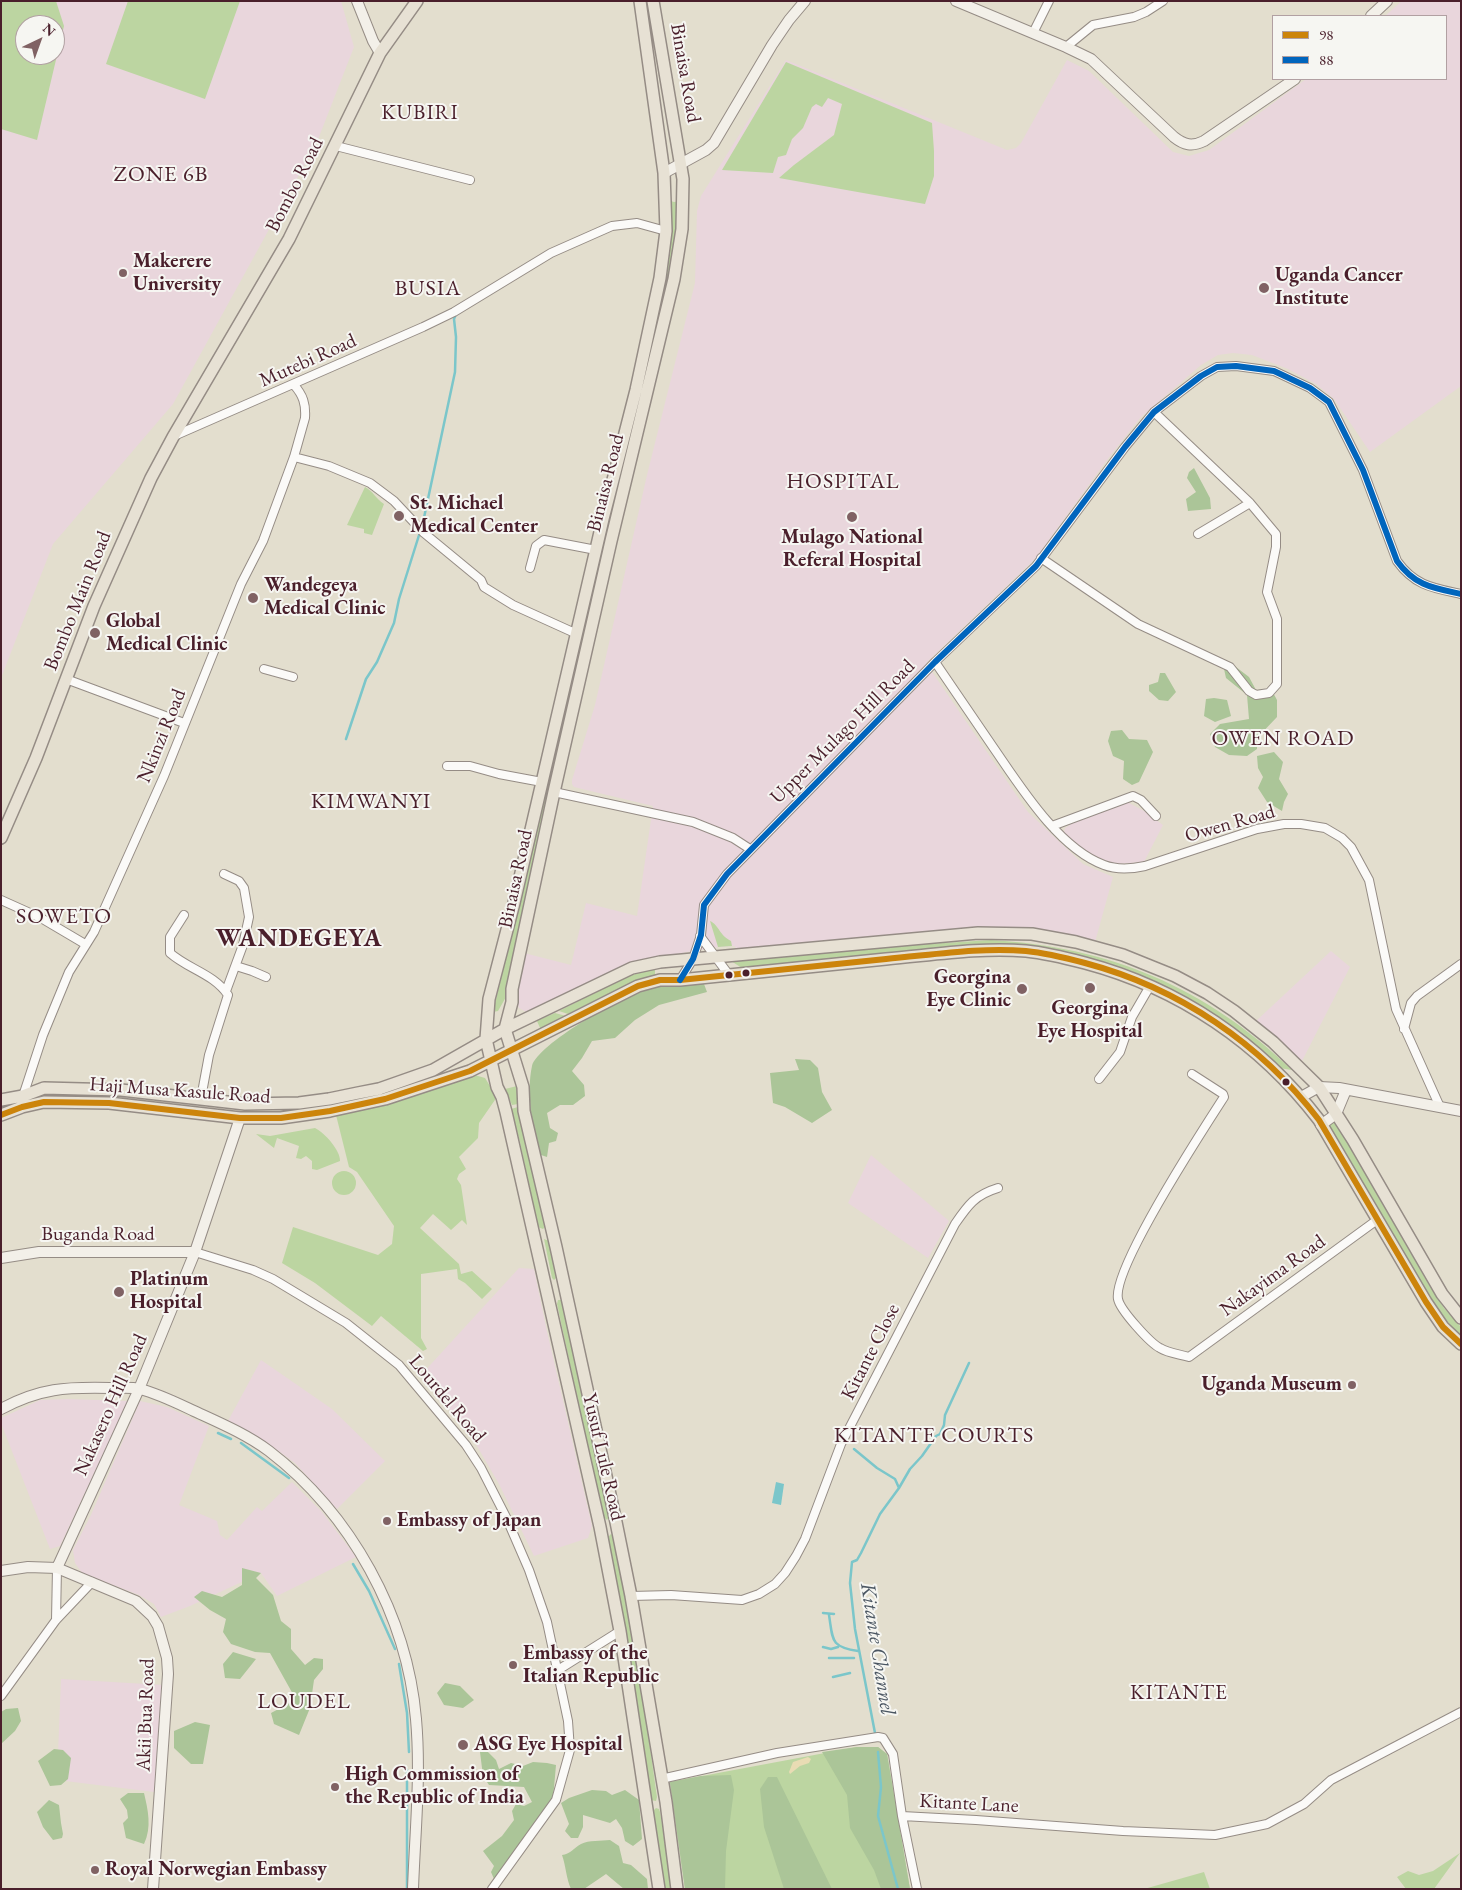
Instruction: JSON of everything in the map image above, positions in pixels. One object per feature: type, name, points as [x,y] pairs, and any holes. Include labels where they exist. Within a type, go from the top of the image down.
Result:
[{"type":"main road","name":"Bombo Road","points":[[204,384],[289,239],[380,53],[417,1]]},
{"type":"main road","name":"Binaisa Road","points":[[486,1040],[489,1000],[636,390],[660,278],[666,231],[664,173],[640,1]]},
{"type":"main road","name":"Binaisa Road","points":[[505,1029],[554,792],[611,541],[674,279],[682,229],[683,179],[681,162],[653,1]]},
{"type":"main road","name":"Bombo Main Road","points":[[1,838],[36,758],[94,606],[122,541],[173,437],[204,384]]},
{"type":"main road","name":"Haji Musa Kasule Road","points":[[1,1100],[23,1096],[44,1088],[121,1090],[245,1104],[299,1103],[343,1096],[378,1089],[433,1070],[505,1029],[632,968],[660,962],[963,934],[1032,934],[1076,942],[1123,955],[1174,976],[1207,993],[1234,1011],[1273,1042],[1319,1087],[1353,1140],[1442,1294],[1461,1318]]},
{"type":"main road","points":[[963,934],[966,951]]},
{"type":"main road","name":"Haji Musa Kasule Road","points":[[4,1114],[22,1106],[44,1102],[119,1105],[240,1118],[281,1118],[385,1099],[470,1071],[638,986],[660,980],[680,980],[966,951],[1026,951],[1065,958],[1103,968],[1177,998],[1208,1016],[1237,1037],[1274,1069],[1301,1098],[1321,1125],[1426,1302],[1443,1327],[1461,1344]]},
{"type":"main road","points":[[505,1029],[512,1050]]},
{"type":"main road","name":"Yusuf Lule Road","points":[[486,1040],[497,1087],[502,1097],[535,1236],[600,1528],[620,1631],[659,1889]]},
{"type":"main road","name":"Yusuf Lule Road","points":[[512,1050],[523,1087],[524,1110],[565,1287],[631,1596],[677,1889]]},
{"type":"main road","points":[[119,1105],[121,1090]]},
{"type":"main road","points":[[535,1236],[552,1233]]},
{"type":"main road","points":[[547,1289],[565,1287]]},
{"type":"main road","points":[[600,1528],[616,1522]]},
{"type":"street","points":[[357,1],[373,41],[380,53]]},
{"type":"street","points":[[664,173],[706,150],[714,143],[772,45],[805,1]]},
{"type":"street","points":[[956,1],[1066,47],[1091,60],[1100,66],[1174,137],[1182,143],[1190,145],[1196,145],[1204,141],[1294,80]]},
{"type":"street","points":[[1033,33],[1049,1]]},
{"type":"street","points":[[1066,47],[1093,25],[1134,17],[1163,1]]},
{"type":"street","points":[[1372,15],[1387,1]]},
{"type":"street","points":[[336,146],[470,180]]},
{"type":"street","name":"Mutebi Road","points":[[173,437],[294,385],[454,312],[551,253],[612,226],[637,223],[666,231]]},
{"type":"street","name":"Upper Mulago Hill Road","points":[[680,980],[693,959],[700,936],[705,902],[727,874],[935,662],[1036,566],[1125,447],[1154,412],[1201,376],[1218,367],[1257,368],[1274,371],[1310,388],[1329,402],[1363,470],[1394,555],[1406,573],[1428,587],[1461,594]]},
{"type":"street","name":"Nkinzi Road","points":[[23,1096],[34,1060],[69,972],[94,932],[102,915],[164,776],[241,584],[263,541],[294,457],[305,418],[306,406],[302,393],[294,385]]},
{"type":"street","points":[[1041,558],[1138,624],[1230,667],[1249,691],[1256,695],[1269,693],[1277,684],[1277,619],[1267,592],[1276,548],[1276,534],[1250,503],[1154,412]]},
{"type":"street","points":[[294,457],[329,466],[370,483],[394,502],[424,533],[481,580],[484,587],[523,610],[577,634]]},
{"type":"street","points":[[1198,534],[1250,503]]},
{"type":"street","points":[[530,568],[536,546],[544,540],[596,550]]},
{"type":"street","name":"Owen Road","points":[[935,662],[1023,792],[1065,840],[1083,854],[1103,865],[1129,869],[1162,861],[1257,829],[1284,824],[1301,824],[1325,828],[1351,847],[1369,880],[1396,1009],[1440,1107]]},
{"type":"street","points":[[264,670],[293,677]]},
{"type":"street","points":[[66,679],[184,723]]},
{"type":"street","points":[[447,766],[470,766],[499,774],[542,782]]},
{"type":"street","points":[[554,792],[693,822],[733,838],[750,849]]},
{"type":"street","points":[[1052,826],[1133,796],[1141,800],[1156,816]]},
{"type":"street","points":[[201,1098],[209,1055],[228,994],[226,991],[243,945],[249,917],[244,888],[239,880],[224,874]]},
{"type":"street","points":[[1,900],[42,918],[86,944]]},
{"type":"street","points":[[184,915],[170,937],[170,953],[180,962],[207,975],[226,991]]},
{"type":"street","points":[[700,936],[729,975]]},
{"type":"street","points":[[1404,1029],[1411,1003],[1417,996],[1461,964]]},
{"type":"street","points":[[236,966],[266,978]]},
{"type":"street","points":[[1099,1078],[1120,1052],[1132,1016],[1150,986]]},
{"type":"street","name":"Nakayima Road","points":[[1192,1074],[1223,1094],[1224,1097],[1162,1198],[1134,1250],[1119,1283],[1118,1300],[1151,1343],[1167,1351],[1189,1357],[1377,1220]]},
{"type":"street","points":[[1301,1098],[1319,1087],[1346,1090],[1461,1111]]},
{"type":"street","points":[[1321,1125],[1336,1114],[1346,1090]]},
{"type":"street","name":"Nakasero Hill Road","points":[[56,1620],[57,1568],[139,1389],[195,1252],[240,1118]]},
{"type":"street","name":"Kitante Close","points":[[631,1596],[670,1595],[742,1600],[759,1594],[775,1584],[785,1573],[805,1539],[841,1444],[955,1224],[968,1204],[975,1198],[998,1188]]},
{"type":"street","name":"Buganda Road","points":[[1,1258],[39,1252],[195,1252]]},
{"type":"street","name":"Lourdel Road","points":[[195,1252],[253,1270],[317,1304],[346,1323],[399,1365],[466,1445],[481,1468],[506,1517],[529,1570],[547,1622],[568,1721],[570,1750],[558,1798],[492,1889]]},
{"type":"street","points":[[1,1409],[29,1396],[57,1389],[84,1387],[139,1389],[157,1394],[239,1432],[268,1451],[320,1498],[343,1526],[377,1583],[400,1641],[410,1680],[416,1718],[418,1765],[413,1889]]},
{"type":"street","name":"Akii Bua Road","points":[[1,1571],[28,1567],[57,1568],[136,1601],[145,1608],[158,1626],[168,1658],[168,1674],[153,1889]]},
{"type":"street","points":[[1,1696],[56,1620],[92,1582]]},
{"type":"street","points":[[558,1670],[620,1631]]},
{"type":"street","name":"Kitante Lane","points":[[661,1778],[777,1753],[878,1737],[883,1738],[893,1754],[902,1816],[1123,1831],[1215,1835],[1267,1824],[1304,1804],[1331,1780],[1461,1712]]},
{"type":"street","points":[[902,1816],[916,1889]]},
{"type":"shaded area","name":"Makerere University","points":[[1,1],[341,1],[354,47],[317,142],[173,404],[53,544],[1,678]]},
{"type":"shaded area","name":"Mulago National Referal Hospital","points":[[1402,1],[1461,1],[1461,386],[1370,452],[1334,399],[1316,384],[1288,369],[1252,355],[1233,353],[1218,355],[1201,365],[1141,417],[1110,456],[1035,559],[926,663],[1028,812],[1083,864],[1113,877],[1095,942],[1055,933],[736,953],[735,946],[718,947],[640,960],[610,972],[539,1010],[528,1013],[519,1008],[514,996],[524,953],[571,965],[586,903],[637,916],[653,806],[574,787],[572,780],[595,705],[647,475],[695,283],[697,211],[701,196],[786,60],[1007,150],[1016,148],[1021,143],[1067,60],[1089,71],[1173,152],[1189,156],[1209,150],[1305,80],[1447,80],[1447,15],[1386,15]]},
{"type":"shaded area","points":[[1127,802],[1144,811],[1163,825],[1144,862],[1116,864],[1088,854],[1064,833],[1065,828],[1077,820]]},
{"type":"shaded area","points":[[1331,951],[1350,967],[1302,1061],[1256,1021]]},
{"type":"shaded area","points":[[871,1155],[949,1221],[928,1258],[848,1203]]},
{"type":"shaded area","points":[[519,1268],[534,1269],[592,1526],[588,1538],[534,1556],[499,1484],[470,1434],[421,1375]]},
{"type":"shaded area","points":[[261,1360],[332,1409],[385,1461],[337,1509],[295,1463],[266,1442],[228,1421]]},
{"type":"shaded area","points":[[40,1400],[128,1401],[60,1546],[50,1549],[1,1423],[1,1418]]},
{"type":"shaded area","points":[[140,1401],[167,1407],[209,1426],[179,1505],[217,1521],[220,1535],[227,1540],[257,1507],[262,1511],[292,1482],[322,1512],[356,1557],[277,1596],[261,1573],[190,1606],[161,1617],[154,1604],[139,1595],[82,1573],[75,1563],[73,1550],[91,1515]]},
{"type":"shaded area","points":[[61,1679],[163,1685],[154,1792],[57,1780]]},
{"type":"green space","points":[[1,1],[56,1],[60,15],[15,15],[15,65],[55,65],[37,140],[1,129]]},
{"type":"green space","points":[[128,1],[240,1],[205,99],[106,64]]},
{"type":"green space","points":[[786,62],[932,123],[934,176],[925,204],[779,178],[834,135],[842,104],[828,98],[822,107],[816,104],[812,107],[803,128],[792,139],[786,155],[778,157],[773,173],[722,170]]},
{"type":"green space","points":[[671,201],[682,201],[672,265],[506,997],[498,1011],[493,1012],[667,275],[672,218]]},
{"type":"green space","points":[[1194,468],[1210,498],[1211,509],[1188,511],[1186,499],[1196,492],[1187,478],[1189,472]]},
{"type":"green space","points":[[365,487],[384,504],[372,535],[364,533],[364,529],[347,525]]},
{"type":"green space","points":[[1232,664],[1249,677],[1256,690],[1271,689],[1277,700],[1277,717],[1257,738],[1257,749],[1247,756],[1229,755],[1215,747],[1210,734],[1220,724],[1249,719],[1247,695],[1226,678],[1224,669]]},
{"type":"green space","points":[[1160,673],[1165,673],[1176,692],[1168,701],[1159,700],[1149,691],[1149,685],[1158,682]]},
{"type":"green space","points":[[1206,699],[1227,700],[1231,716],[1215,722],[1204,716]]},
{"type":"green space","points":[[1122,730],[1129,739],[1147,740],[1153,752],[1139,782],[1132,785],[1123,779],[1124,761],[1113,756],[1108,741],[1111,731]]},
{"type":"green space","points":[[1274,752],[1283,762],[1279,779],[1288,794],[1282,811],[1267,802],[1258,788],[1263,777],[1258,768],[1257,756]]},
{"type":"green space","points":[[710,921],[731,941],[732,946],[718,947]]},
{"type":"green space","points":[[991,940],[1035,944],[1076,952],[1116,962],[1154,976],[1190,994],[1225,1016],[1259,1041],[1292,1070],[1279,1068],[1187,998],[1165,987],[1109,965],[1042,950],[758,969],[742,968],[731,961],[865,948]]},
{"type":"green space","points":[[655,968],[655,976],[638,979],[568,1014],[559,1011],[626,977]]},
{"type":"green space","points":[[668,983],[704,984],[707,992],[659,1005],[635,1020],[615,1038],[592,1041],[572,1071],[584,1085],[585,1096],[573,1105],[560,1105],[547,1113],[550,1128],[558,1133],[556,1141],[549,1143],[547,1157],[538,1154],[531,1110],[530,1077],[532,1066],[538,1057],[564,1034],[616,1002],[641,990]]},
{"type":"green space","points":[[555,1013],[566,1016],[541,1030],[536,1019],[541,1019]]},
{"type":"green space","points":[[795,1059],[810,1060],[818,1068],[822,1092],[832,1110],[812,1123],[785,1107],[773,1103],[770,1073],[799,1070]]},
{"type":"green space","points":[[464,1072],[485,1078],[497,1097],[479,1123],[478,1138],[459,1157],[466,1169],[459,1174],[457,1179],[461,1185],[467,1225],[462,1220],[451,1230],[433,1214],[420,1228],[459,1264],[461,1274],[472,1271],[492,1289],[482,1299],[458,1279],[457,1269],[421,1274],[421,1338],[427,1349],[423,1351],[381,1316],[372,1326],[315,1283],[282,1263],[293,1227],[378,1255],[392,1244],[394,1226],[357,1172],[349,1167],[336,1115]]},
{"type":"green space","points":[[517,1086],[518,1104],[512,1105],[505,1089]]},
{"type":"green space","points":[[518,1107],[545,1227],[543,1229],[538,1227],[511,1109]]},
{"type":"green space","points":[[1335,1121],[1429,1285],[1444,1308],[1461,1327],[1461,1338],[1429,1299],[1327,1125]]},
{"type":"green space","points":[[315,1128],[323,1133],[331,1142],[340,1157],[340,1161],[317,1170],[312,1169],[312,1161],[306,1156],[301,1159],[296,1158],[299,1146],[277,1138],[274,1148],[256,1134],[270,1136]]},
{"type":"green space","points":[[339,1171],[349,1171],[356,1178],[356,1188],[349,1195],[339,1195],[332,1188],[332,1178]]},
{"type":"green space","points":[[544,1239],[549,1241],[557,1277],[554,1280],[552,1278]]},
{"type":"green space","points":[[558,1300],[563,1300],[610,1516],[607,1520],[603,1516],[557,1304]]},
{"type":"green space","points":[[611,1534],[616,1537],[642,1692],[657,1797],[656,1801],[651,1800],[643,1755],[628,1641],[608,1540]]},
{"type":"green space","points":[[242,1568],[261,1573],[256,1578],[273,1595],[281,1621],[291,1629],[291,1649],[305,1665],[314,1658],[323,1659],[323,1669],[314,1680],[310,1708],[299,1735],[274,1724],[271,1713],[288,1704],[294,1696],[270,1653],[255,1652],[231,1644],[223,1632],[226,1619],[210,1610],[194,1597],[202,1591],[222,1597],[242,1585]]},
{"type":"green space","points":[[233,1652],[256,1659],[240,1679],[225,1678],[223,1664]]},
{"type":"green space","points":[[445,1683],[460,1686],[474,1700],[463,1708],[444,1705],[437,1693]]},
{"type":"green space","points":[[18,1708],[21,1721],[15,1731],[1,1744],[1,1712],[6,1709]]},
{"type":"green space","points":[[195,1722],[210,1725],[203,1764],[191,1764],[174,1748],[174,1731]]},
{"type":"green space","points":[[857,1747],[878,1747],[887,1754],[910,1889],[685,1889],[670,1782]]},
{"type":"green space","points":[[857,1747],[878,1747],[887,1754],[910,1889],[881,1889],[874,1870],[850,1828],[847,1795],[822,1752]]},
{"type":"green space","points":[[54,1749],[63,1750],[71,1758],[68,1779],[61,1785],[50,1786],[38,1761]]},
{"type":"green space","points":[[487,1751],[496,1760],[499,1769],[511,1763],[523,1766],[533,1762],[556,1765],[553,1799],[500,1875],[494,1879],[491,1872],[494,1866],[483,1851],[502,1836],[514,1820],[512,1811],[516,1804],[524,1806],[532,1802],[524,1787],[489,1785],[483,1776],[480,1752]]},
{"type":"green space","points":[[731,1775],[734,1790],[726,1851],[725,1889],[685,1889],[670,1782],[701,1776]]},
{"type":"green space","points":[[768,1777],[777,1777],[832,1889],[784,1889],[764,1827],[760,1789]]},
{"type":"green space","points":[[592,1790],[606,1791],[612,1795],[625,1790],[639,1800],[642,1839],[633,1846],[625,1841],[622,1828],[616,1819],[610,1823],[583,1815],[583,1827],[578,1838],[571,1838],[565,1831],[569,1824],[561,1803],[569,1798]]},
{"type":"green space","points":[[128,1793],[144,1793],[149,1825],[144,1844],[126,1838],[123,1823],[128,1818],[127,1810],[120,1799]]},
{"type":"green space","points":[[49,1800],[59,1805],[63,1834],[62,1838],[53,1840],[43,1827],[37,1812]]},
{"type":"green space","points":[[656,1808],[660,1812],[672,1889],[663,1889],[653,1821]]},
{"type":"green space","points":[[610,1840],[619,1846],[623,1863],[631,1865],[647,1879],[648,1889],[624,1889],[606,1874],[584,1889],[571,1889],[562,1855],[584,1843]]},
{"type":"green space","points":[[1460,1853],[1434,1889],[1406,1889],[1397,1877],[1408,1871],[1419,1875],[1433,1871]]},
{"type":"green space","points":[[1204,1872],[1210,1889],[1144,1889]]},
{"type":"sand","points":[[808,1757],[811,1759],[809,1763],[800,1766],[790,1774],[793,1762]]},
{"type":"water","points":[[776,1482],[784,1484],[781,1505],[772,1503]]},
{"type":"waterway","points":[[422,527],[455,372],[456,337],[454,319],[456,314]]},
{"type":"waterway","points":[[346,739],[366,679],[377,662],[394,623],[399,599],[420,532]]},
{"type":"waterway","name":"Kitante Channel","points":[[875,1733],[855,1629],[850,1583],[852,1562],[857,1560],[880,1514],[910,1469],[936,1436],[940,1434],[944,1425],[945,1415],[969,1363]]},
{"type":"waterway","points":[[218,1433],[231,1439]]},
{"type":"waterway","points":[[241,1443],[289,1478]]},
{"type":"waterway","points":[[854,1449],[877,1468],[895,1479],[899,1488]]},
{"type":"waterway","points":[[353,1564],[369,1591],[395,1649]]},
{"type":"waterway","points":[[823,1613],[834,1614]]},
{"type":"waterway","points":[[829,1615],[834,1641],[842,1647],[858,1651]]},
{"type":"waterway","points":[[823,1647],[831,1649],[838,1647]]},
{"type":"waterway","points":[[829,1658],[854,1658]]},
{"type":"waterway","points":[[399,1664],[407,1713],[409,1752]]},
{"type":"waterway","points":[[833,1677],[850,1673]]},
{"type":"waterway","points":[[878,1752],[881,1787],[878,1816],[898,1889]]},
{"type":"waterway","points":[[407,1770],[407,1889]]},
{"type":"transit line","name":"88","points":[[680,980],[693,959],[701,935],[704,905],[727,874],[935,662],[1036,566],[1125,447],[1154,412],[1201,376],[1217,367],[1236,366],[1274,371],[1310,388],[1329,402],[1363,470],[1397,561],[1411,576],[1425,585],[1461,594]]},
{"type":"transit line","name":"98","points":[[1,1115],[22,1107],[44,1102],[109,1103],[240,1118],[281,1118],[330,1111],[385,1099],[470,1071],[638,986],[660,980],[680,980],[974,951],[1009,950],[1041,953],[1085,963],[1153,987],[1185,1003],[1215,1022],[1271,1066],[1319,1120],[1426,1302],[1443,1327],[1461,1344]]},
{"type":"place","name":"Makerere University","points":[[123,273]]},
{"type":"place","name":"Uganda Cancer Institute","points":[[1264,288]]},
{"type":"place","name":"St. Michael Medical Center","points":[[399,516]]},
{"type":"place","name":"Mulago National Referal Hospital","points":[[852,517]]},
{"type":"place","name":"Wandegeya Medical Clinic","points":[[253,598]]},
{"type":"place","name":"Global Medical Clinic","points":[[95,633]]},
{"type":"place","name":"Georgina Eye Hospital","points":[[1090,988]]},
{"type":"place","name":"Georgina Eye Clinic","points":[[1022,989]]},
{"type":"place","name":"Platinum Hospital","points":[[119,1292]]},
{"type":"place","name":"Uganda Museum","points":[[1352,1385]]},
{"type":"place","name":"Embassy of Japan","points":[[387,1521]]},
{"type":"place","name":"Embassy of the Italian Republic","points":[[513,1665]]},
{"type":"place","name":"ASG Eye Hospital","points":[[463,1745]]},
{"type":"place","name":"High Commission of the Republic of India","points":[[335,1787]]},
{"type":"place","name":"Royal Norwegian Embassy","points":[[95,1870]]},
{"type":"district","name":"KUBIRI","points":[[420,113]]},
{"type":"district","name":"ZONE 6B","points":[[161,175]]},
{"type":"district","name":"BUSIA","points":[[428,289]]},
{"type":"district","name":"HOSPITAL","points":[[843,482]]},
{"type":"district","name":"OWEN ROAD","points":[[1283,739]]},
{"type":"district","name":"KIMWANYI","points":[[371,802]]},
{"type":"district","name":"SOWETO","points":[[64,917]]},
{"type":"district","name":"WANDEGEYA","points":[[299,939]]},
{"type":"district","name":"KITANTE COURTS","points":[[934,1436]]},
{"type":"district","name":"KITANTE","points":[[1179,1693]]},
{"type":"district","name":"LOUDEL","points":[[304,1702]]}]
